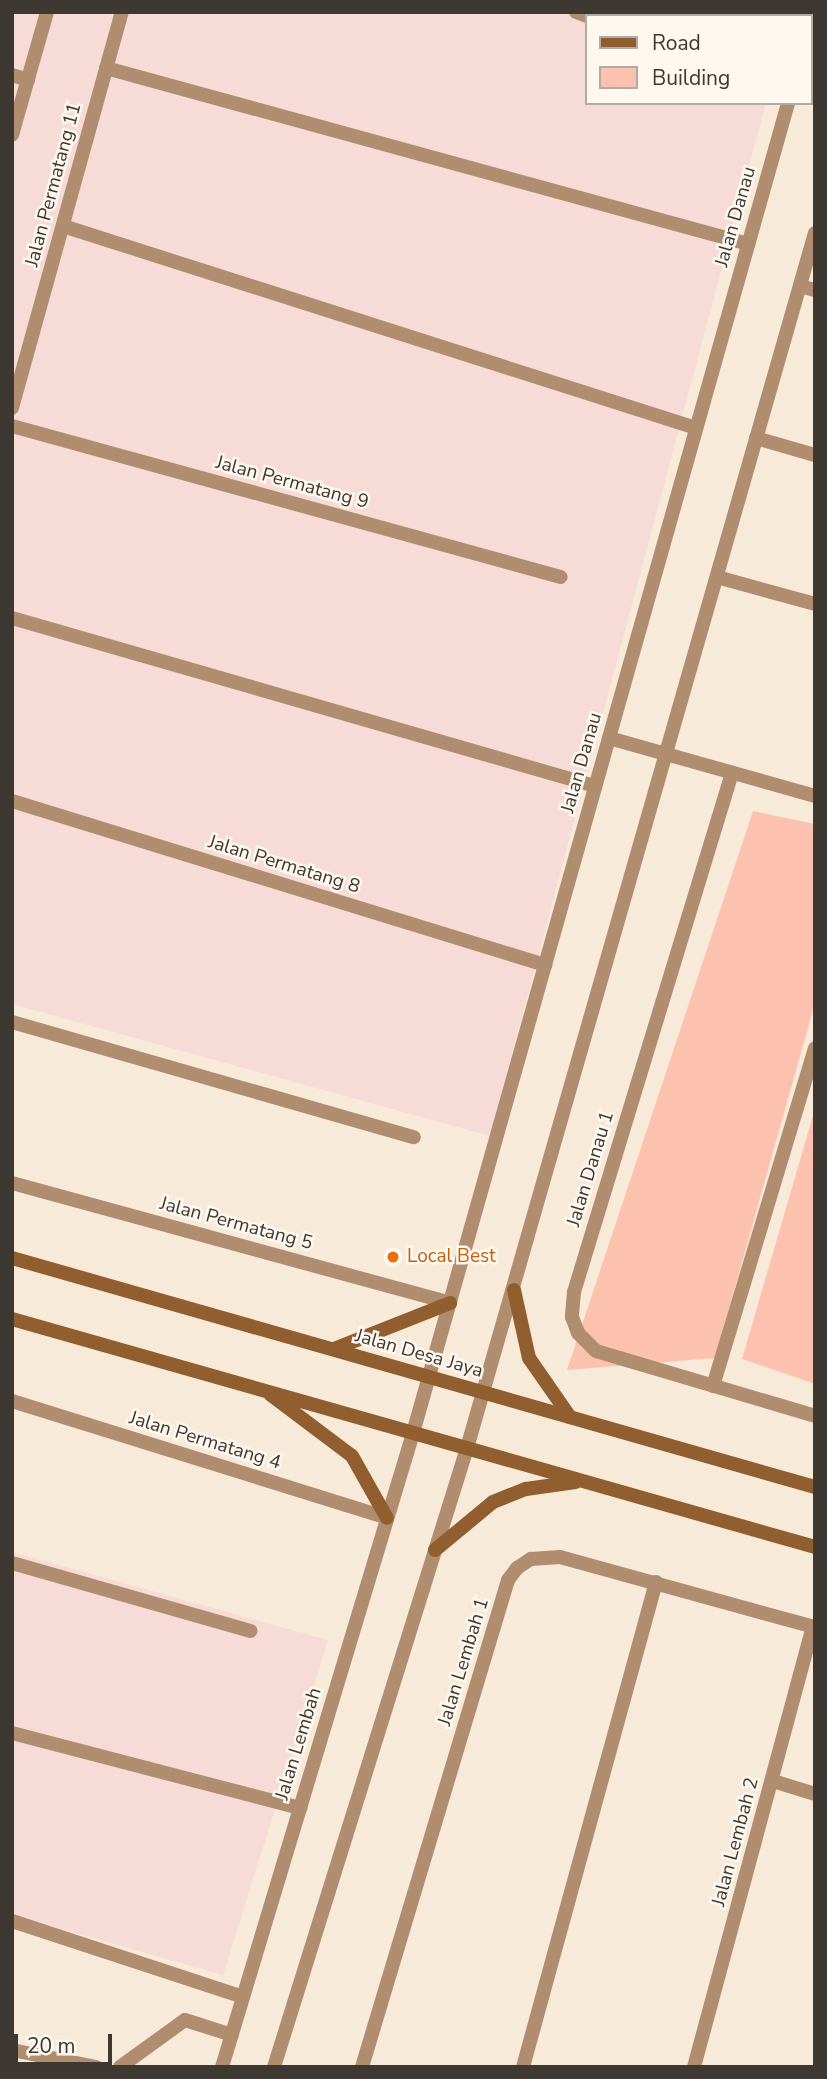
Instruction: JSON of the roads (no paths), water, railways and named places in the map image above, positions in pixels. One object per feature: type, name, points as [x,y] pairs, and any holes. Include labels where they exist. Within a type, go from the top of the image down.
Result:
[{"type":"main road","name":"Jalan Desa Jaya","points":[[12,1258],[815,1487]]},
{"type":"main road","points":[[514,1290],[529,1358],[570,1418]]},
{"type":"main road","points":[[333,1350],[450,1303]]},
{"type":"main road","points":[[12,1318],[815,1547]]},
{"type":"main road","points":[[265,1391],[352,1456],[387,1518]]},
{"type":"main road","points":[[435,1550],[493,1502],[526,1489],[584,1481]]},
{"type":"street","points":[[12,135],[47,12]]},
{"type":"street","name":"Jalan Permatang 11","points":[[12,408],[122,12]]},
{"type":"street","points":[[106,68],[748,244]]},
{"type":"street","points":[[12,75],[28,80]]},
{"type":"street","name":"Jalan Danau","points":[[413,1433],[787,105]]},
{"type":"street","points":[[63,226],[696,428]]},
{"type":"street","points":[[274,2067],[485,1393],[815,233]]},
{"type":"street","points":[[800,286],[815,290]]},
{"type":"street","name":"Jalan Permatang 9","points":[[12,426],[561,577]]},
{"type":"street","points":[[756,439],[815,455]]},
{"type":"street","points":[[717,578],[815,604]]},
{"type":"street","points":[[12,618],[596,786]]},
{"type":"street","points":[[609,738],[815,796]]},
{"type":"street","name":"Jalan Danau 1","points":[[732,773],[571,1304],[578,1333],[596,1351],[815,1416]]},
{"type":"street","name":"Jalan Permatang 8","points":[[12,801],[545,965]]},
{"type":"street","points":[[12,1022],[414,1137]]},
{"type":"street","points":[[713,1386],[815,1048]]},
{"type":"street","name":"Jalan Permatang 5","points":[[12,1184],[450,1303]]},
{"type":"street","name":"Jalan Permatang 4","points":[[12,1402],[387,1518]]},
{"type":"street","name":"Jalan Lembah","points":[[222,2067],[413,1433]]},
{"type":"street","name":"Jalan Lembah 1","points":[[362,2067],[508,1580],[531,1559],[547,1555],[656,1582],[814,1627]]},
{"type":"street","points":[[12,1563],[250,1631]]},
{"type":"street","points":[[523,2067],[656,1582]]},
{"type":"street","name":"Jalan Lembah 2","points":[[694,2067],[814,1627]]},
{"type":"street","points":[[12,1733],[300,1808]]},
{"type":"street","points":[[773,1782],[815,1794]]},
{"type":"street","points":[[12,1921],[243,1997]]},
{"type":"street","points":[[120,2067],[186,2020],[232,2035]]},
{"type":"street","points":[[12,2050],[96,2067]]},
{"type":"place","name":"Local Best","points":[[393,1257]]}]
